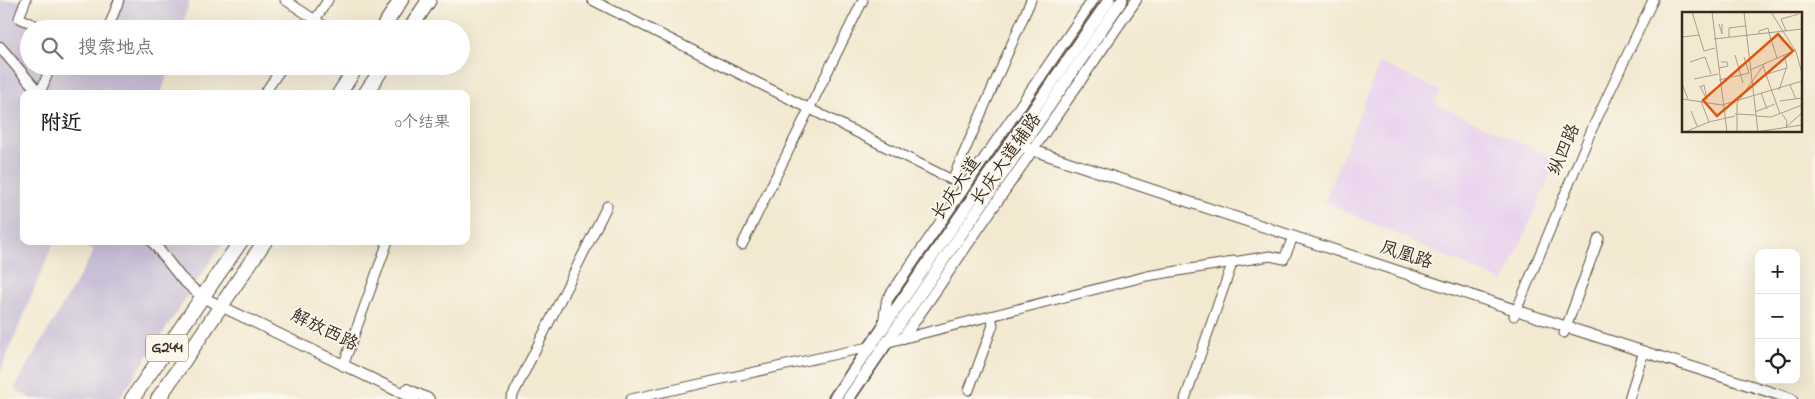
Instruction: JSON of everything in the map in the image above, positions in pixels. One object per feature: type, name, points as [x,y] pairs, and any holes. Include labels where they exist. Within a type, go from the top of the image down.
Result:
[{"type":"highway","points":[[388,20],[402,0]]},
{"type":"highway","points":[[416,20],[429,0]]},
{"type":"highway","points":[[342,90],[351,75]]},
{"type":"highway","points":[[368,90],[378,75]]},
{"type":"highway","name":"G244","points":[[132,399],[238,245]]},
{"type":"highway","name":"G244","points":[[158,399],[262,245]]},
{"type":"main road","name":"长庆大道","points":[[834,399],[1109,0]]},
{"type":"main road","name":"长庆大道","points":[[848,399],[886,342],[1026,151],[1122,0]]},
{"type":"street","points":[[24,20],[19,18],[26,0]]},
{"type":"street","points":[[112,20],[120,0]]},
{"type":"street","points":[[286,0],[315,20],[328,0]]},
{"type":"street","points":[[592,0],[952,180],[1031,0]]},
{"type":"street","points":[[742,245],[863,0]]},
{"type":"street","name":"长庆大道辅路","points":[[883,328],[887,300],[1094,0]]},
{"type":"street","name":"长庆大道辅路","points":[[903,338],[1026,151],[1136,0]]},
{"type":"street","name":"纵四路","points":[[1514,313],[1588,128],[1648,0]]},
{"type":"street","name":"纵四路","points":[[1514,313],[1592,129],[1653,0]]},
{"type":"street","points":[[0,47],[20,70]]},
{"type":"street","points":[[24,75],[37,90]]},
{"type":"street","points":[[42,90],[47,75]]},
{"type":"street","points":[[267,90],[277,75]]},
{"type":"street","name":"凤凰路","points":[[1008,145],[1772,399]]},
{"type":"street","name":"凤凰路","points":[[1026,151],[1291,242],[1514,313]]},
{"type":"street","points":[[511,399],[607,206]]},
{"type":"street","points":[[1565,330],[1599,238]]},
{"type":"street","points":[[631,399],[870,347],[1146,276],[1270,256],[1284,259],[1291,242]]},
{"type":"street","name":"解放西路","points":[[155,245],[181,278],[204,294],[414,399]]},
{"type":"street","points":[[344,363],[387,245]]},
{"type":"street","points":[[1185,399],[1233,261]]},
{"type":"street","points":[[969,390],[993,325],[991,316]]},
{"type":"street","name":"凤凰路","points":[[1565,330],[1792,399]]},
{"type":"street","points":[[1629,399],[1642,357]]},
{"type":"street","name":"解放西路","points":[[344,363],[429,399]]},
{"type":"shaded area","points":[[0,0],[22,0],[15,19],[20,21],[20,75],[167,75],[162,90],[20,90],[20,245],[52,245],[0,373]]},
{"type":"shaded area","points":[[123,0],[190,0],[184,20],[115,20]]},
{"type":"shaded area","points":[[1380,63],[1441,91],[1435,104],[1557,159],[1504,282],[1324,202]]},
{"type":"shaded area","points":[[84,245],[221,245],[119,399],[31,399],[14,389],[94,251]]}]
